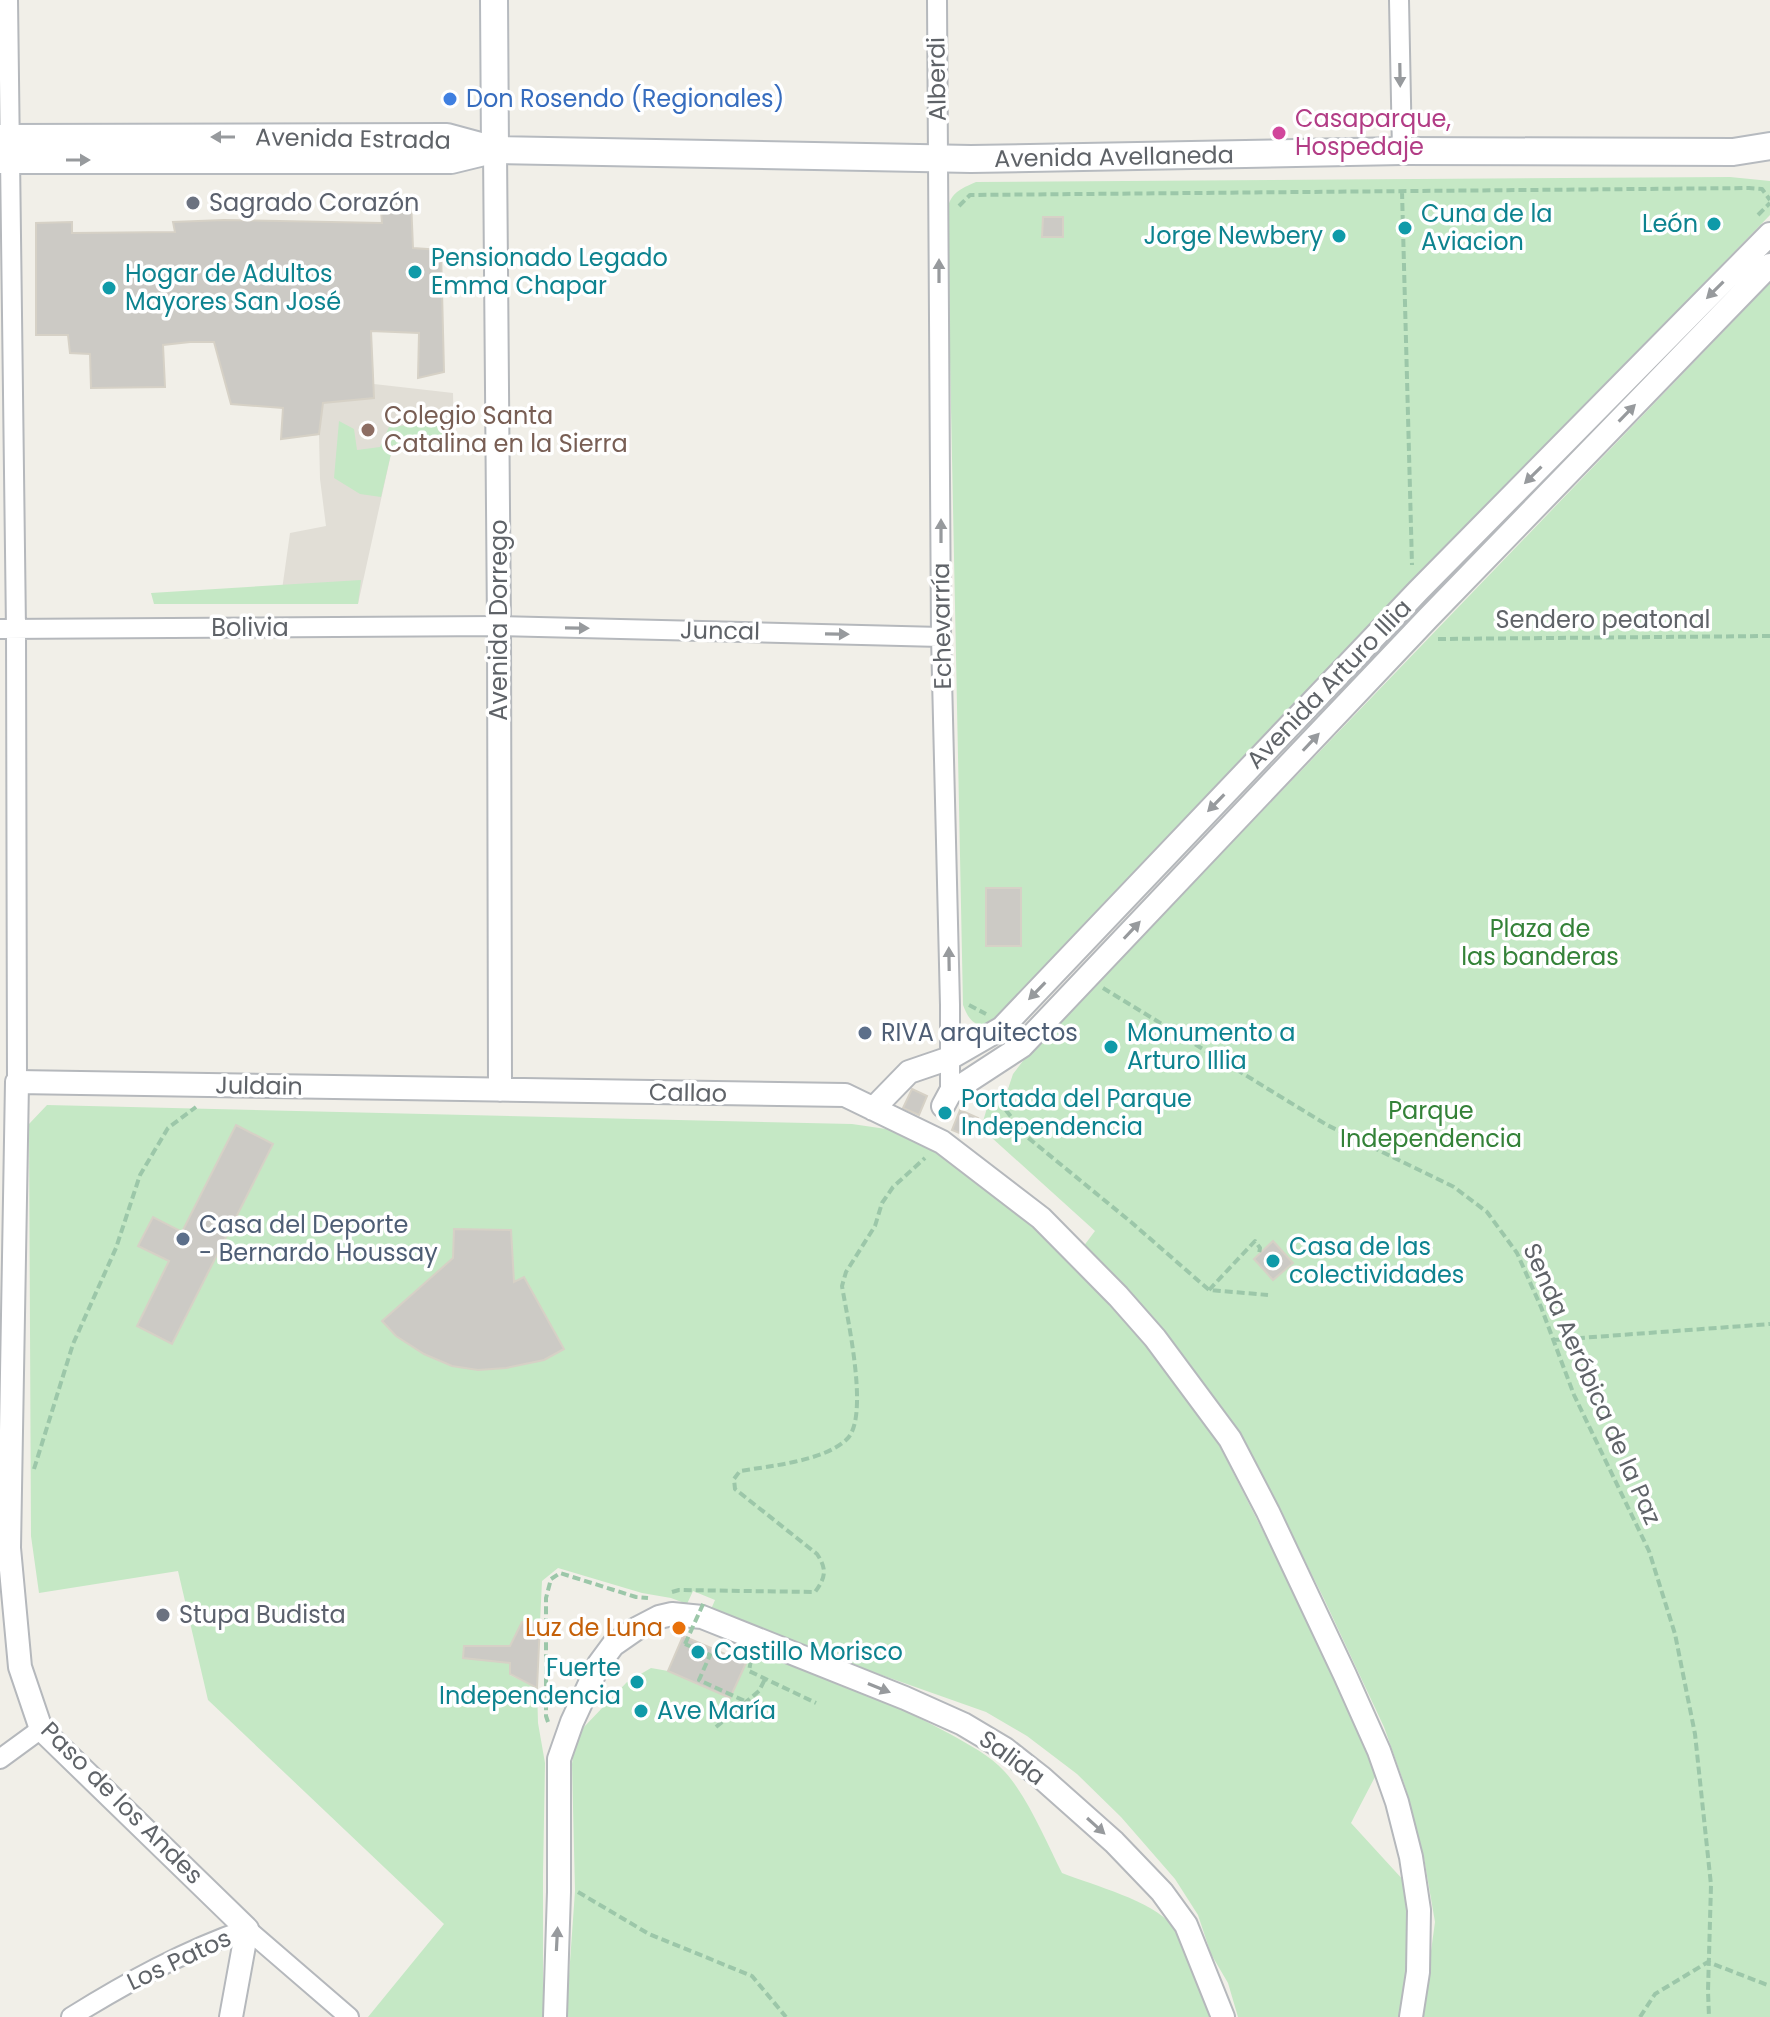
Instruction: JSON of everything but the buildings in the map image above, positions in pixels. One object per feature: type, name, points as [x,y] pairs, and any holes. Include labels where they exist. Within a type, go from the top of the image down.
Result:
[{"type":"main road","points":[[494,0],[495,150]]},
{"type":"main road","name":"Avenida Estrada","points":[[5,149],[447,137],[495,150]]},
{"type":"main road","name":"Avenida Avellaneda","points":[[495,150],[987,159],[1402,151],[1733,152],[1770,146]]},
{"type":"main road","name":"Avenida Avellaneda","points":[[1733,152],[1770,163]]},
{"type":"street","name":"Paso de los Andes","points":[[8,0],[5,149],[8,629],[17,1082],[5,1548],[20,1667],[41,1729],[247,1929],[349,2017]]},
{"type":"street","name":"Alberdi","points":[[937,0],[938,158]]},
{"type":"street","points":[[1399,0],[1402,151]]},
{"type":"street","name":"Avenida Dorrego","points":[[495,150],[500,1090]]},
{"type":"street","name":"Echevarría","points":[[938,158],[941,637],[950,1058],[940,1119]]},
{"type":"street","name":"Avenida Arturo Illia","points":[[873,1109],[909,1072],[950,1058],[1002,1028],[1418,591],[1770,234]]},
{"type":"street","name":"Avenida Arturo Illia","points":[[940,1119],[1022,1046],[1428,618],[1770,265]]},
{"type":"street","name":"Bolivia","points":[[8,629],[499,626]]},
{"type":"street","name":"Juncal","points":[[499,626],[941,637]]},
{"type":"street","name":"Juldain","points":[[17,1082],[500,1090]]},
{"type":"street","name":"Callao","points":[[500,1090],[845,1095],[873,1109],[940,1119],[1118,1296],[1155,1338],[1230,1439],[1268,1512],[1379,1751],[1397,1802],[1411,1857],[1419,1910],[1419,1958],[1411,2017]]},
{"type":"street","points":[[555,2017],[559,1759],[572,1722],[599,1664],[613,1645],[659,1617],[703,1610]]},
{"type":"street","name":"Salida","points":[[703,1610],[963,1724],[1017,1758],[1114,1842],[1162,1892],[1186,1925],[1223,2017]]},
{"type":"street","points":[[0,1759],[41,1729]]},
{"type":"street","points":[[231,2017],[247,1929]]},
{"type":"street","name":"Los Patos","points":[[71,2017],[126,1985],[216,1940],[247,1929]]},
{"type":"path","points":[[955,211],[970,195],[1762,189],[1770,202],[1748,225]]},
{"type":"path","points":[[1402,191],[1412,575]]},
{"type":"path","name":"Sendero peatonal","points":[[1436,639],[1770,636]]},
{"type":"path","name":"Senda Aeróbica de la Paz","points":[[1101,987],[1327,1125],[1454,1187],[1487,1212],[1517,1253],[1574,1395],[1649,1551],[1675,1634],[1695,1734],[1711,1885],[1709,2017]]},
{"type":"path","points":[[968,1004],[989,1015]]},
{"type":"path","points":[[32,1475],[73,1344],[116,1248],[140,1175],[168,1128],[222,1086]]},
{"type":"path","points":[[991,1091],[1026,1136],[1209,1290],[1268,1295]]},
{"type":"path","points":[[666,1594],[679,1590],[815,1592],[823,1581],[824,1565],[817,1554],[735,1489],[734,1479],[740,1471],[796,1461],[825,1452],[847,1439],[855,1426],[857,1388],[842,1286],[846,1272],[875,1226],[882,1203],[940,1119]]},
{"type":"path","points":[[1209,1290],[1255,1241],[1260,1248],[1259,1254]]},
{"type":"path","points":[[1553,1340],[1770,1324]]},
{"type":"path","points":[[559,1759],[546,1716],[546,1598],[551,1579],[560,1573],[636,1597],[653,1597]]},
{"type":"path","points":[[703,1610],[685,1644],[710,1655],[699,1680],[747,1702]]},
{"type":"path","points":[[749,1671],[816,1703]]},
{"type":"path","points":[[716,1727],[759,1691],[765,1679]]},
{"type":"path","points":[[559,1880],[649,1934],[752,1976],[786,2017]]},
{"type":"path","points":[[1640,2017],[1655,1994],[1708,1962],[1770,1986]]},
{"type":"shaded area","name":"Colegio Santa Catalina en la Sierra","points":[[225,325],[371,327],[374,384],[453,393],[454,443],[393,445],[358,604],[280,604],[290,533],[326,526],[319,435],[281,439],[283,408],[231,404],[220,365]]},
{"type":"green space","points":[[1730,177],[1770,181],[1770,215],[989,1025],[972,1021],[963,1005],[947,209],[954,195],[976,182]]},
{"type":"green space","name":"Parque Independencia","points":[[1770,283],[1770,2017],[1422,2017],[1435,1922],[1424,1858],[1405,1786],[1384,1727],[1324,1599],[1282,1515],[1188,1361],[1138,1302],[1083,1247],[1095,1231],[981,1128],[987,1108],[1008,1089],[1013,1074],[1026,1057]]},
{"type":"green space","points":[[339,421],[354,429],[357,450],[380,447],[389,427],[408,425],[454,426],[454,443],[393,445],[381,497],[360,494],[334,478]]},
{"type":"green space","points":[[361,580],[358,604],[154,604],[151,593]]},
{"type":"green space","points":[[47,1105],[852,1124],[893,1130],[945,1155],[1000,1194],[1060,1250],[1178,1382],[1217,1441],[1363,1737],[1377,1773],[1351,1823],[1405,1882],[1411,1928],[1408,1983],[1401,2017],[1238,2017],[1228,1983],[1211,1954],[1198,1915],[1175,1879],[1121,1817],[1077,1774],[1027,1736],[986,1712],[709,1614],[715,1600],[693,1591],[687,1604],[558,1568],[542,1581],[540,1623],[522,1622],[510,1646],[493,1646],[510,1663],[510,1675],[537,1688],[538,1723],[545,1763],[543,2017],[368,2017],[444,1924],[208,1700],[178,1571],[39,1593],[31,1536],[29,1124]]},
{"type":"green space","points":[[754,1646],[902,1709],[993,1760],[1021,1794],[1062,1873],[1137,1901],[1173,1926],[1190,1957],[1212,2017],[568,2017],[575,1891],[572,1764],[574,1748],[583,1728],[627,1682],[651,1668],[668,1671],[730,1698]]},
{"type":"place","name":"Don Rosendo (Regionales)","points":[[450,99]]},
{"type":"place","name":"Casaparque, Hospedaje","points":[[1279,133]]},
{"type":"place","name":"Sagrado Corazón","points":[[193,203]]},
{"type":"place","name":"León","points":[[1714,224]]},
{"type":"place","name":"Cuna de la Aviacion","points":[[1405,228]]},
{"type":"place","name":"Jorge Newbery","points":[[1339,236]]},
{"type":"place","name":"Pensionado Legado Emma Chapar","points":[[415,272]]},
{"type":"place","name":"Hogar de Adultos Mayores San José","points":[[109,288]]},
{"type":"place","name":"Colegio Santa Catalina en la Sierra","points":[[368,430]]},
{"type":"place","name":"RIVA arquitectos","points":[[865,1033]]},
{"type":"place","name":"Monumento a Arturo Illia","points":[[1111,1047]]},
{"type":"place","name":"Portada del Parque Independencia","points":[[945,1113]]},
{"type":"place","name":"Casa del Deporte - Bernardo Houssay","points":[[183,1239]]},
{"type":"place","name":"Casa de las colectividades","points":[[1273,1261]]},
{"type":"place","name":"Stupa Budista","points":[[163,1615]]},
{"type":"place","name":"Luz de Luna","points":[[679,1628]]},
{"type":"place","name":"Castillo Morisco","points":[[698,1652]]},
{"type":"place","name":"Fuerte Independencia","points":[[637,1682]]},
{"type":"place","name":"Ave María","points":[[641,1711]]},
{"type":"park label","name":"Plaza de las banderas","points":[[1540,943]]}]
